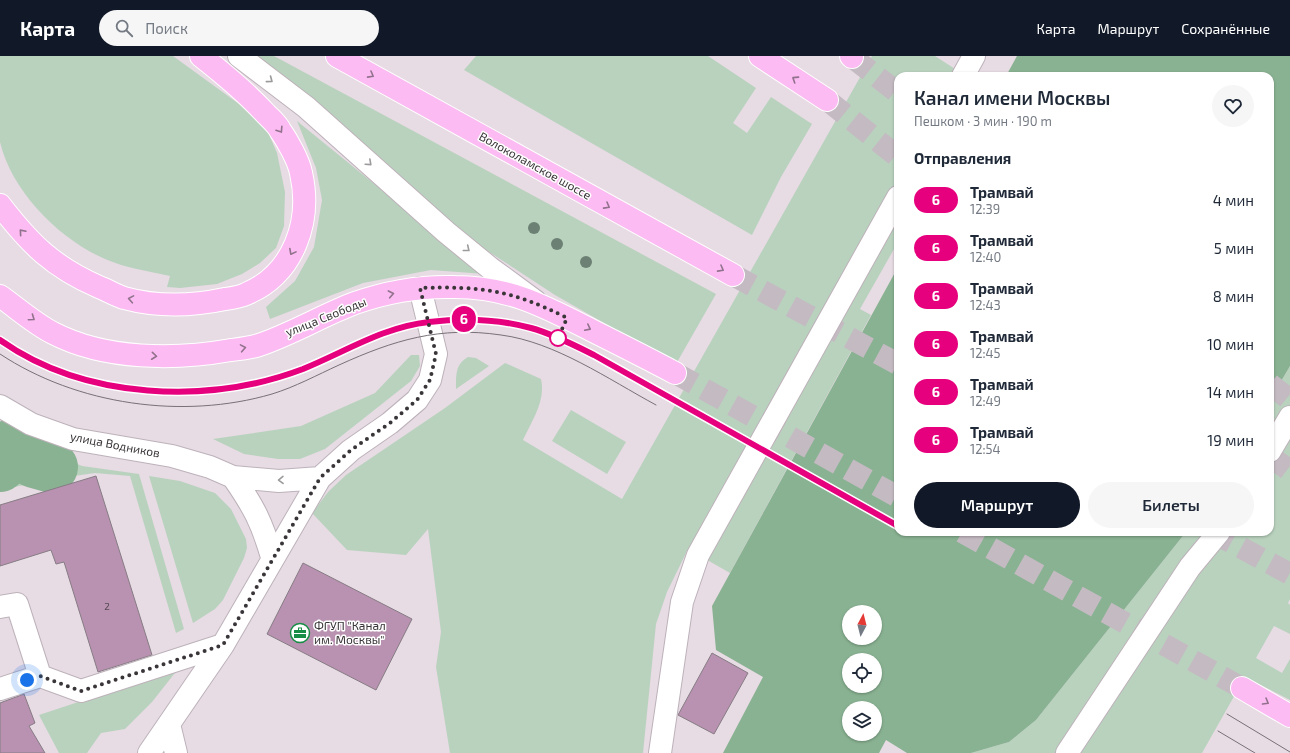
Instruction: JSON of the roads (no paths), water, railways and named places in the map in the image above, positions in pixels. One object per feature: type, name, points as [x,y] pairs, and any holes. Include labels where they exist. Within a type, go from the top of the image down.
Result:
[{"type":"main road","points":[[0,205],[22,234],[47,258],[82,279],[123,298],[169,306],[208,303],[246,295],[265,283],[279,271],[292,255],[299,238],[304,219],[305,195],[301,172],[280,129],[245,91],[201,56]]},
{"type":"main road","name":"Волоколамское шоссе","points":[[337,56],[733,275]]},
{"type":"main road","points":[[760,56],[827,100]]},
{"type":"main road","name":"улица Свободы","points":[[0,296],[53,333],[60,336],[88,346],[124,353],[164,357],[205,355],[258,346],[356,303],[386,294],[420,288],[455,287],[490,290],[516,295],[540,304],[675,373]]},
{"type":"main road","points":[[1242,688],[1290,716]]},
{"type":"street","points":[[239,56],[306,107],[446,232],[490,268],[540,304]]},
{"type":"street","points":[[965,72],[974,56]]},
{"type":"street","points":[[660,753],[682,602],[698,555],[894,204]]},
{"type":"street","points":[[149,753],[223,645],[272,557],[320,478],[351,450],[390,423],[417,400],[430,380],[436,354],[420,288]]},
{"type":"street","name":"улица Водников","points":[[0,406],[31,424],[73,439],[172,456],[210,467],[233,477],[279,481],[320,478]]},
{"type":"street","points":[[1274,444],[1290,417]]},
{"type":"street","points":[[233,477],[251,503],[263,526],[272,557]]},
{"type":"street","points":[[1067,753],[1190,567],[1216,536]]},
{"type":"street","points":[[0,607],[17,604],[40,676]]},
{"type":"street","points":[[0,689],[40,676],[81,691],[223,645]]},
{"type":"street","points":[[169,724],[176,753]]},
{"type":"waterway","points":[[0,466],[7,460],[11,445],[28,453],[34,462],[52,467]]},
{"type":"tunnel","points":[[852,57],[894,90]]},
{"type":"tunnel","points":[[827,100],[894,154]]},
{"type":"tunnel","points":[[733,275],[894,362]]},
{"type":"tunnel","points":[[675,373],[894,495]]},
{"type":"tunnel","points":[[1274,387],[1290,400]]},
{"type":"tunnel","points":[[1274,459],[1290,471]]},
{"type":"tunnel","points":[[969,536],[1242,688]]},
{"type":"tunnel","points":[[1219,536],[1290,574]]},
{"type":"tram line","name":"6","points":[[0,340],[8,346],[44,365],[78,378],[131,388],[184,392],[227,389],[266,381],[303,368],[402,326],[460,319],[502,322],[531,328],[559,338],[594,355],[663,392],[894,524]]},
{"type":"tram line","points":[[0,340],[33,360],[69,375],[108,385],[148,390],[189,391],[229,388],[268,380],[304,368],[361,343],[399,329],[418,324],[439,320],[478,320],[522,326],[565,340],[582,347],[663,392]]},
{"type":"tram line","points":[[0,354],[30,371],[62,385],[96,396],[132,403],[167,406],[203,406],[238,402],[272,394],[298,384],[359,356],[398,342],[437,334],[458,332],[479,333],[521,339],[561,353],[656,405]]},
{"type":"tram line","points":[[1227,714],[1290,752]]},
{"type":"tram line","points":[[1218,731],[1255,753]]},
{"type":"place","name":"ФГУП \"Канал им. Москвы\"","points":[[300,633]]}]
